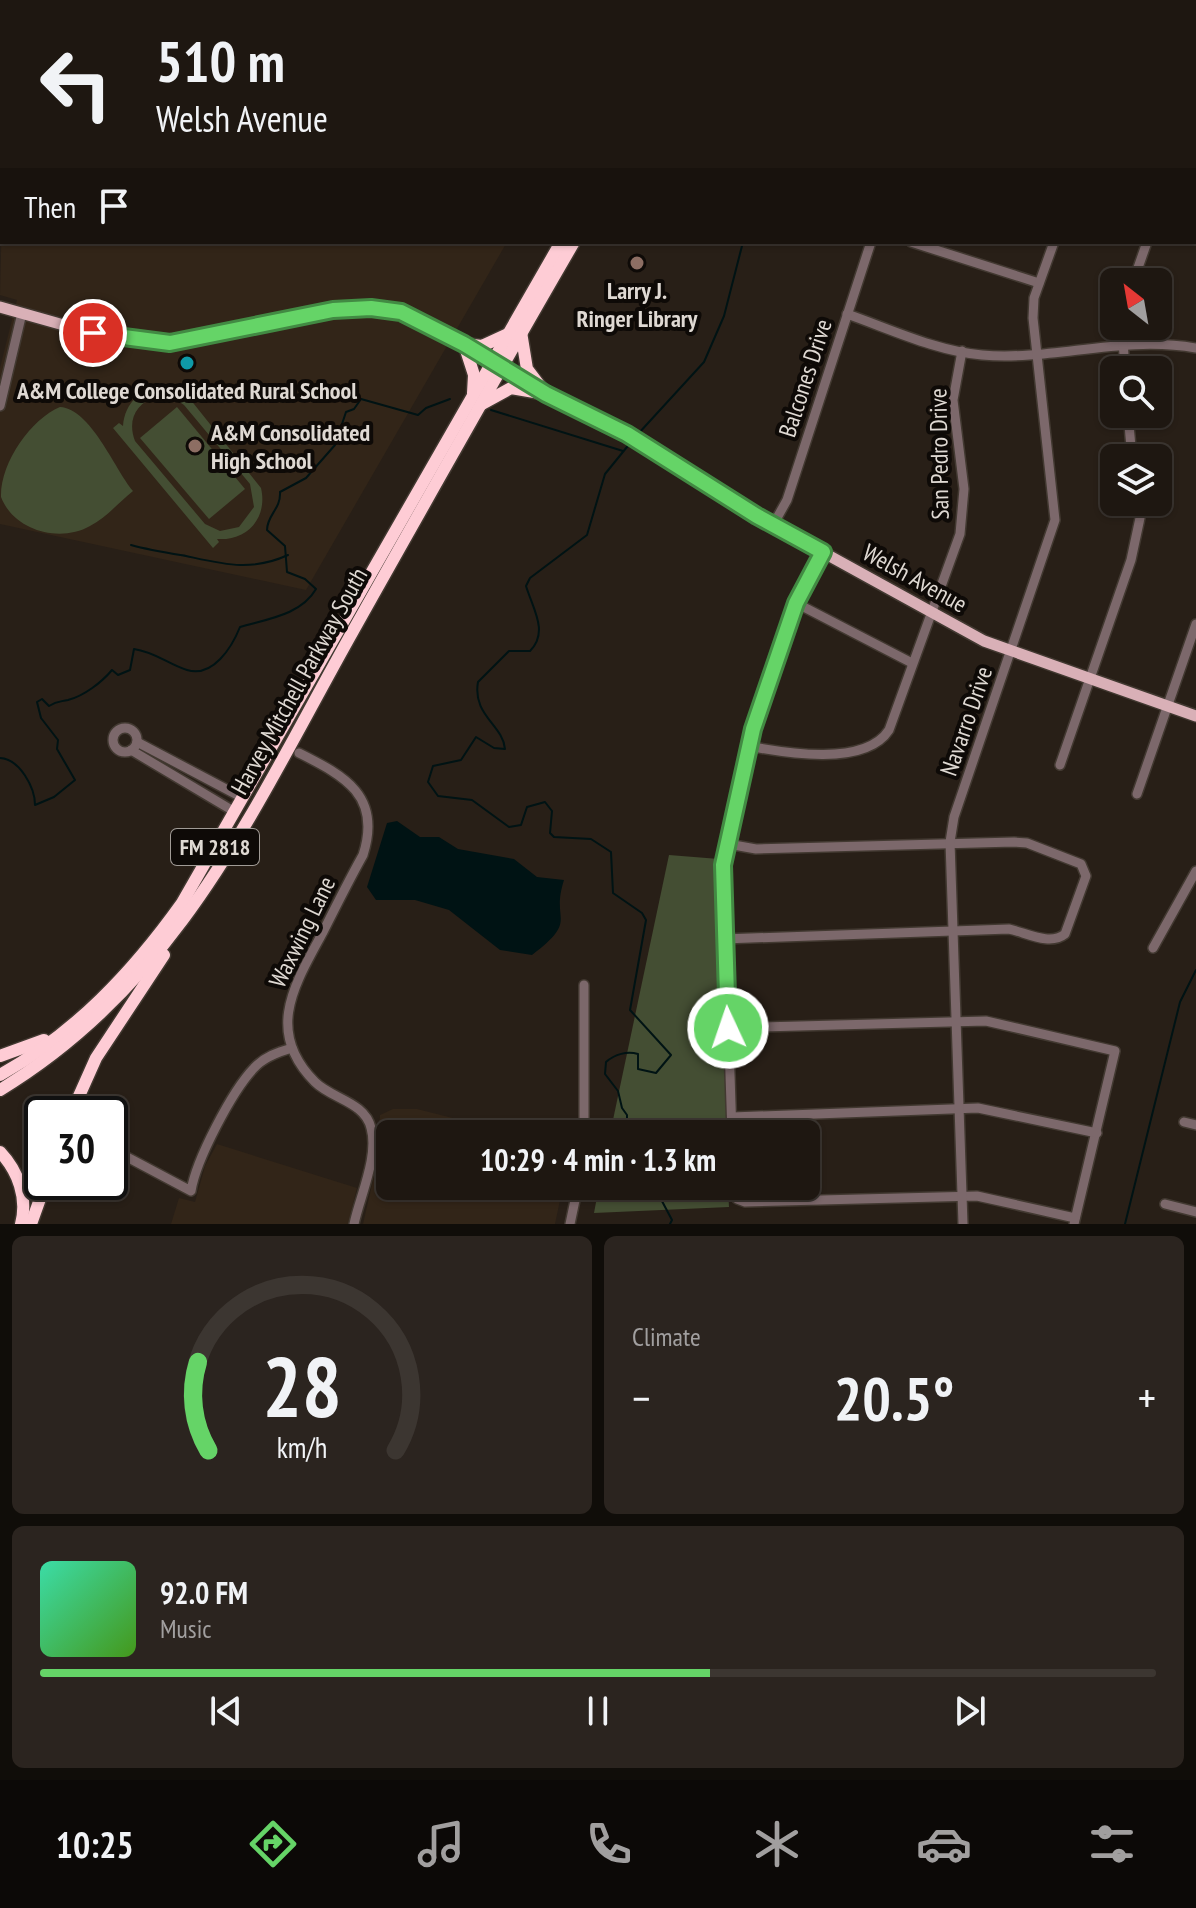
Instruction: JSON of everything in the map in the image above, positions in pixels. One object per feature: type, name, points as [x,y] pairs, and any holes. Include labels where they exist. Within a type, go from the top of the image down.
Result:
[{"type":"highway","name":"Harvey Mitchell Parkway South","points":[[0,1075],[85,1016],[135,966],[168,923],[498,364],[560,244]]},
{"type":"highway","name":"Harvey Mitchell Parkway South","points":[[516,332],[573,244]]},
{"type":"highway","points":[[516,332],[527,369],[546,394],[511,388],[476,402],[474,375],[464,344],[492,344],[516,332]]},
{"type":"highway","name":"Harvey Mitchell Parkway South","points":[[0,1090],[83,1033],[163,948],[200,900],[295,734],[476,402]]},
{"type":"highway","points":[[79,1096],[96,1058],[200,900]]},
{"type":"highway","points":[[0,1056],[30,1047],[85,1016]]},
{"type":"highway","points":[[0,1152],[20,1186],[24,1207],[21,1224]]},
{"type":"highway","points":[[31,1224],[40,1200]]},
{"type":"main road","name":"Welsh Avenue","points":[[0,307],[113,338],[160,343],[209,337],[333,310],[371,308],[412,316],[546,394],[639,440],[773,525],[930,613],[1011,652],[1196,716]]},
{"type":"street","name":"Balcones Drive","points":[[773,525],[787,500],[870,244]]},
{"type":"street","points":[[917,244],[1039,283]]},
{"type":"street","name":"Navarro Drive","points":[[963,1224],[950,842],[954,817],[1055,520],[1036,352],[1034,298],[1053,244]]},
{"type":"street","points":[[1138,268],[1146,244]]},
{"type":"street","points":[[0,406],[22,313]]},
{"type":"street","points":[[847,314],[983,355],[1158,342],[1196,348]]},
{"type":"street","points":[[1123,340],[1124,356]]},
{"type":"street","name":"San Pedro Drive","points":[[748,746],[807,756],[869,748],[881,742],[889,730],[960,534],[963,511],[953,400],[962,351]]},
{"type":"street","points":[[1060,765],[1131,560],[1140,516]]},
{"type":"street","points":[[823,552],[796,603],[748,746],[728,844],[723,878],[723,939],[732,1117],[991,1109],[1097,1133]]},
{"type":"street","points":[[796,603],[912,663]]},
{"type":"street","points":[[1137,794],[1196,624]]},
{"type":"street","points":[[239,833],[291,757],[299,753],[295,734]]},
{"type":"street","points":[[235,812],[134,746],[243,798]]},
{"type":"street","name":"Waxwing Lane","points":[[292,1048],[287,1023],[293,989],[363,855],[368,832],[367,814],[354,787],[338,772],[299,753]]},
{"type":"street","points":[[723,939],[1009,929],[1049,940],[1059,939],[1065,934],[1086,876],[1081,864],[1027,843],[950,842],[756,849],[728,844]]},
{"type":"street","points":[[1153,948],[1196,871]]},
{"type":"street","points":[[584,985],[584,1120]]},
{"type":"street","points":[[728,1028],[957,1019],[986,1021],[1115,1051],[1075,1221],[988,1197],[820,1200]]},
{"type":"street","points":[[128,1158],[191,1191],[201,1157],[245,1079],[266,1058],[292,1048],[317,1084],[350,1103],[371,1126],[373,1145],[354,1224]]},
{"type":"street","points":[[1184,1122],[1196,1125]]},
{"type":"street","points":[[570,1224],[575,1200]]},
{"type":"street","points":[[740,1200],[817,1200]]},
{"type":"street","points":[[1165,1204],[1196,1212]]},
{"type":"shaded area","name":"A&M Consolidated High School","points":[[1,244],[506,244],[306,590],[0,524],[0,368],[17,300],[0,295]]},
{"type":"shaded area","points":[[397,821],[420,837],[439,837],[458,849],[514,859],[537,877],[564,880],[560,926],[555,934],[532,955],[500,950],[449,910],[415,900],[376,900],[367,887],[387,823]]},
{"type":"shaded area","points":[[393,1109],[417,1109],[461,1120],[380,1120],[380,1115]]},
{"type":"shaded area","points":[[217,1144],[357,1188],[348,1224],[171,1224],[179,1198],[195,1202],[205,1166]]},
{"type":"shaded area","points":[[376,1167],[376,1200],[560,1200],[555,1224],[363,1224]]},
{"type":"green space","points":[[165,388],[190,399],[261,488],[258,518],[246,532],[228,539],[217,539],[219,542],[213,548],[113,428],[119,423],[123,426],[127,410],[136,398]],"holes":[[[157,396],[172,397],[184,405],[250,484],[254,507],[239,527],[220,531],[205,524],[135,441],[132,426],[139,408]]]},
{"type":"green space","points":[[60,407],[71,410],[92,428],[133,491],[96,523],[78,531],[52,533],[27,526],[7,509],[1,497],[6,470],[19,444],[38,421]]},
{"type":"green space","points":[[177,407],[245,489],[209,519],[140,438]]},
{"type":"green space","points":[[669,855],[719,859],[727,1120],[613,1120]]},
{"type":"green space","points":[[596,1200],[729,1200],[729,1207],[594,1213]]},
{"type":"waterway","points":[[638,434],[704,362],[724,316],[742,244]]},
{"type":"waterway","points":[[0,758],[20,769],[32,791],[35,805],[54,797],[75,780],[57,749],[58,740],[41,718],[37,702],[42,699],[49,706],[74,698],[92,688],[112,670],[118,675],[130,670],[134,649],[187,670],[205,669],[227,652],[240,627],[282,615],[302,605],[316,589],[305,579],[287,572],[285,546],[267,530],[280,492],[306,478],[335,445],[346,412],[354,409],[361,399],[418,415],[426,408],[450,399]]},
{"type":"waterway","points":[[491,410],[623,451]]},
{"type":"waterway","points":[[627,1120],[618,1091],[605,1074],[606,1062],[621,1054],[638,1054],[638,1069],[656,1073],[671,1055],[630,1010],[646,920],[642,913],[613,893],[611,852],[591,839],[554,837],[550,833],[552,811],[545,802],[527,807],[521,825],[509,827],[472,800],[438,796],[428,782],[433,766],[461,760],[476,737],[494,748],[505,749],[499,733],[479,703],[478,682],[509,651],[530,651],[536,644],[538,620],[526,586],[530,578],[587,535],[605,474],[631,442]]},
{"type":"waterway","points":[[131,545],[237,565],[262,563],[288,555]]},
{"type":"waterway","points":[[1125,1224],[1180,1002],[1196,970]]},
{"type":"waterway","points":[[661,1200],[672,1220],[670,1224]]},
{"type":"place","name":"Larry J. Ringer Library","points":[[637,263]]},
{"type":"place","name":"A&M College Consolidated Rural School","points":[[187,363]]},
{"type":"place","name":"A&M Consolidated High School","points":[[195,446]]},
{"type":"route","points":[[93,333],[170,343],[333,310],[371,308],[401,312],[427,323],[546,394],[605,421],[757,516],[823,552],[796,603],[753,729],[723,865],[728,1028]]}]
